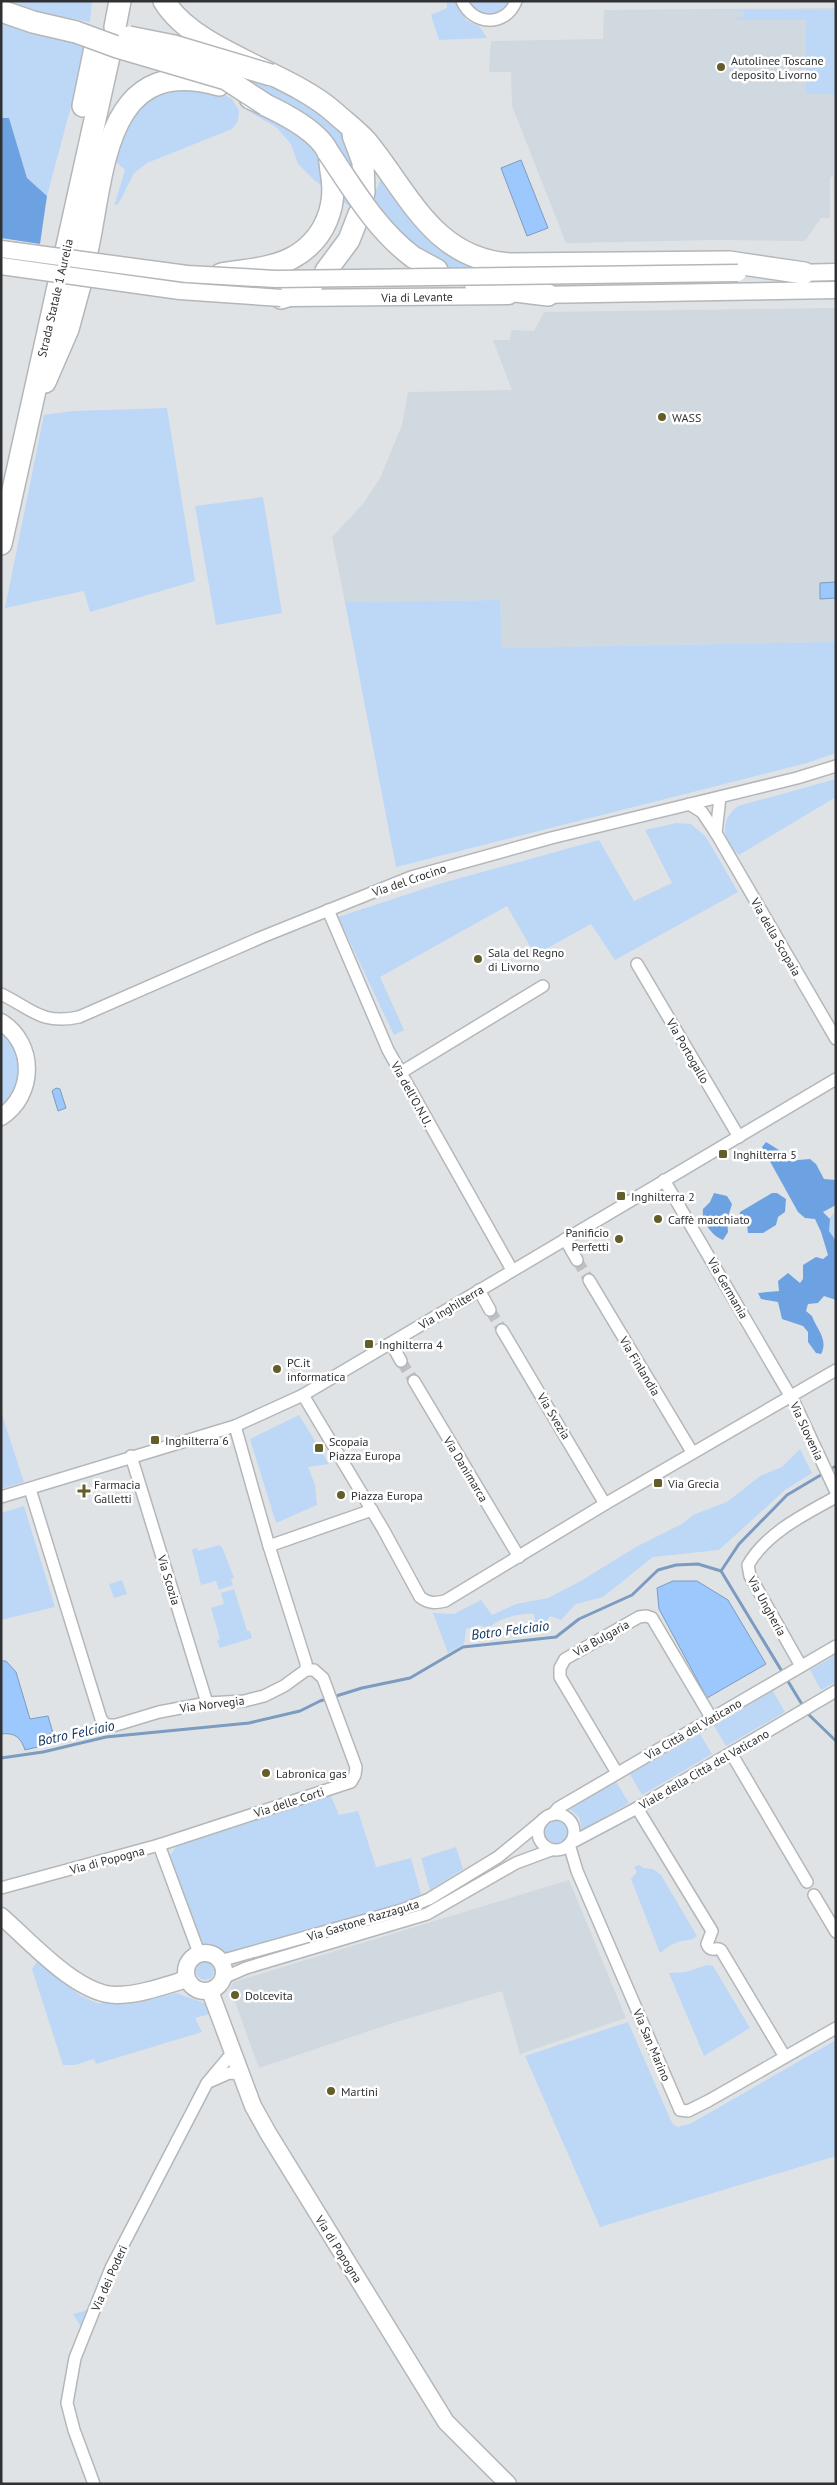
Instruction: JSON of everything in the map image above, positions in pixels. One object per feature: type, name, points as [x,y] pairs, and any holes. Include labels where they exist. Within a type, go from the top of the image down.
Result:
[{"type":"highway","points":[[106,1],[108,26],[120,1]]},
{"type":"highway","points":[[164,1],[176,17],[197,34],[318,100],[345,122],[365,140],[415,209],[432,228],[457,249],[479,259],[510,264],[729,262],[804,273]]},
{"type":"highway","points":[[1,11],[33,22],[76,32],[129,51],[215,75],[237,85],[266,105],[304,127],[328,152],[376,222],[396,243],[413,257],[437,270]]},
{"type":"highway","points":[[76,32],[134,38],[174,46],[271,75]]},
{"type":"highway","name":"Strada Statale 1 Aurelia","points":[[1,478],[103,50],[29,419],[1,544]]},
{"type":"highway","points":[[29,419],[68,329],[84,268],[110,140],[122,114],[134,100],[161,83],[187,79],[215,84],[266,105]]},
{"type":"highway","points":[[345,122],[354,138],[363,162],[364,193]]},
{"type":"highway","points":[[211,276],[287,260],[316,239],[327,221],[333,203],[332,176],[328,152]]},
{"type":"highway","points":[[281,298],[298,293],[319,278],[349,240],[359,214]]},
{"type":"highway","points":[[475,283],[506,290],[548,295]]},
{"type":"main road","name":"Via di Levante","points":[[1,249],[211,276],[339,279],[836,272]]},
{"type":"main road","name":"Via di Levante","points":[[1,266],[171,290],[281,298],[836,290]]},
{"type":"main road","points":[[1,1022],[18,1037],[28,1065],[25,1088],[16,1105],[3,1115]]},
{"type":"main road","points":[[1,1916],[71,1978],[98,1992],[114,1995],[131,1994],[187,1979]]},
{"type":"main road","points":[[199,1954],[211,1954],[220,1961],[224,1969],[223,1978],[218,1986],[210,1990],[196,1989],[187,1979],[187,1964],[199,1954]]},
{"type":"main road","name":"Via di Popogna","points":[[210,1990],[240,2074],[253,2106],[268,2133],[446,2422],[508,2484]]},
{"type":"street","points":[[462,1],[473,16],[488,21],[505,16],[516,1]]},
{"type":"street","name":"Via del Crocino","points":[[1,994],[31,1013],[47,1019],[63,1020],[78,1017],[328,910],[411,877],[551,838],[836,766]]},
{"type":"street","points":[[716,833],[720,796]]},
{"type":"street","name":"Via della Scopaia","points":[[689,804],[702,812],[716,833],[836,1039]]},
{"type":"street","name":"Via dell'O.N.U.","points":[[328,910],[385,1045],[512,1270]]},
{"type":"street","name":"Via Portogallo","points":[[637,964],[739,1137]]},
{"type":"street","points":[[400,1073],[543,986]]},
{"type":"street","name":"Via Inghilterra","points":[[1,1497],[131,1456],[236,1426],[304,1395],[836,1078]]},
{"type":"street","points":[[822,1087],[836,1088]]},
{"type":"street","name":"Via Germania","points":[[664,1180],[791,1396]]},
{"type":"street","points":[[564,1239],[577,1260]]},
{"type":"street","name":"Via Finlandia","points":[[589,1280],[692,1452]]},
{"type":"street","points":[[479,1290],[490,1310]]},
{"type":"street","name":"Via Svezia","points":[[502,1330],[605,1504]]},
{"type":"street","points":[[391,1343],[402,1361]]},
{"type":"street","points":[[304,1395],[372,1510],[420,1597],[427,1602],[445,1601],[692,1452],[836,1370]]},
{"type":"street","name":"Via Danimarca","points":[[414,1381],[519,1557]]},
{"type":"street","name":"Via Slovenia","points":[[791,1396],[835,1492]]},
{"type":"street","points":[[236,1426],[269,1546],[306,1664],[306,1670]]},
{"type":"street","name":"Via Scozia","points":[[131,1456],[207,1703]]},
{"type":"street","name":"Via Norvegia","points":[[30,1488],[101,1719],[106,1725],[116,1725],[159,1712],[207,1703],[244,1701],[264,1696],[284,1686],[306,1670]]},
{"type":"street","name":"Via Ungheria","points":[[801,1666],[750,1576],[748,1565],[784,1528],[835,1492]]},
{"type":"street","points":[[269,1546],[372,1510]]},
{"type":"street","name":"Via Bulgaria","points":[[617,1773],[560,1677],[560,1668],[565,1659],[639,1617],[646,1616],[652,1618],[712,1718]]},
{"type":"street","name":"Via Città del Vaticano","points":[[547,1817],[558,1808],[617,1773],[836,1646]]},
{"type":"street","name":"Via delle Corti","points":[[159,1845],[351,1782],[356,1767],[323,1678],[314,1670],[306,1670]]},
{"type":"street","name":"Viale della Città del Vaticano","points":[[560,1848],[637,1808],[836,1690]]},
{"type":"street","points":[[731,1753],[807,1882]]},
{"type":"street","points":[[637,1808],[712,1931],[707,1942],[708,1948],[722,1950],[785,2057]]},
{"type":"street","points":[[562,1816],[570,1822],[574,1833],[560,1848],[542,1844],[538,1837],[538,1826],[547,1817],[562,1816]]},
{"type":"street","name":"Via Gastone Razzaguta","points":[[220,1961],[383,1916],[419,1904],[498,1857],[547,1817]]},
{"type":"street","name":"Via di Popogna","points":[[1,1888],[159,1845],[199,1954]]},
{"type":"street","name":"Via Gastone Razzaguta","points":[[223,1978],[246,1968],[427,1914],[516,1863],[560,1848]]},
{"type":"street","name":"Via San Marino","points":[[560,1848],[577,1871],[680,2110],[688,2111],[836,2028]]},
{"type":"street","points":[[814,1895],[836,1932]]},
{"type":"street","name":"Via dei Poderi","points":[[94,2484],[74,2430],[67,2403],[75,2358],[111,2268],[207,2083],[233,2052]]},
{"type":"street","points":[[207,2083],[229,2073],[240,2074]]},
{"type":"shaded area","points":[[8,1],[92,1],[90,22],[39,12]]},
{"type":"shaded area","points":[[447,1],[456,1],[466,20],[480,27],[487,38],[439,40],[431,15],[447,8]]},
{"type":"shaded area","points":[[469,1],[509,1],[505,7],[495,14],[483,14],[473,7]]},
{"type":"shaded area","points":[[836,8],[836,176],[830,177],[830,218],[821,218],[805,241],[716,240],[566,243],[512,106],[511,72],[489,72],[491,41],[603,39],[604,10]]},
{"type":"shaded area","points":[[725,10],[836,10],[836,94],[806,94],[806,20],[735,20],[735,17],[744,17],[744,11]]},
{"type":"shaded area","points":[[1,21],[87,47],[47,196],[27,178],[9,118],[1,118]]},
{"type":"shaded area","points":[[226,66],[282,91],[323,116],[340,131],[352,147],[357,163],[353,209],[314,180],[298,164],[291,144],[277,128],[247,110]]},
{"type":"shaded area","points":[[202,86],[231,98],[239,110],[238,121],[232,129],[147,163],[134,173],[119,203],[114,206],[125,170],[113,159],[120,130],[152,94]]},
{"type":"shaded area","points":[[1,118],[9,118],[27,178],[47,196],[40,244],[1,238]]},
{"type":"shaded area","points":[[521,160],[548,228],[527,236],[501,168]]},
{"type":"shaded area","points":[[833,177],[836,177],[836,262],[834,262]]},
{"type":"shaded area","points":[[381,179],[385,179],[418,229],[444,250],[480,268],[451,270],[423,256],[374,207],[376,190]]},
{"type":"shaded area","points":[[836,308],[836,642],[502,648],[500,600],[345,602],[332,537],[363,504],[380,478],[402,425],[408,392],[512,390],[493,340],[510,340],[511,330],[534,331],[544,312]]},
{"type":"shaded area","points":[[167,408],[195,581],[90,612],[84,591],[5,608],[44,415],[73,411]]},
{"type":"shaded area","points":[[263,497],[282,613],[216,625],[195,506]]},
{"type":"shaded area","points":[[836,582],[836,598],[820,599],[820,583]]},
{"type":"shaded area","points":[[500,600],[502,648],[836,642],[836,753],[807,763],[396,867],[345,602]]},
{"type":"shaded area","points":[[836,779],[836,797],[739,855],[729,843],[726,837],[725,824],[738,806]]},
{"type":"shaded area","points":[[676,823],[691,824],[706,837],[738,892],[615,960],[591,924],[535,955],[507,906],[380,977],[404,1030],[394,1035],[338,917],[442,883],[599,840],[634,901],[672,883],[645,830]]},
{"type":"shaded area","points":[[1,1034],[15,1051],[21,1073],[17,1090],[1,1109]]},
{"type":"shaded area","points":[[56,1088],[60,1089],[66,1108],[58,1111],[52,1091]]},
{"type":"shaded area","points":[[766,1142],[779,1150],[787,1161],[810,1159],[816,1164],[824,1179],[836,1180],[836,1205],[823,1212],[830,1219],[829,1231],[836,1241],[836,1300],[824,1296],[818,1303],[808,1304],[806,1311],[812,1316],[823,1339],[824,1344],[821,1354],[816,1353],[808,1342],[808,1332],[803,1326],[782,1319],[778,1302],[761,1299],[758,1293],[779,1291],[778,1281],[788,1273],[800,1283],[803,1279],[803,1265],[816,1257],[823,1259],[828,1255],[815,1219],[805,1218],[798,1212],[762,1147]]},
{"type":"shaded area","points":[[714,1193],[727,1196],[732,1204],[727,1220],[728,1232],[723,1240],[711,1232],[703,1214],[703,1209],[710,1202]]},
{"type":"shaded area","points":[[772,1193],[777,1193],[786,1199],[785,1212],[778,1217],[776,1225],[763,1233],[748,1233],[747,1225],[739,1221],[740,1212]]},
{"type":"shaded area","points":[[836,1211],[836,1246],[824,1224]]},
{"type":"shaded area","points":[[1,1412],[24,1482],[1,1489]]},
{"type":"shaded area","points":[[299,1415],[329,1464],[308,1467],[315,1485],[317,1505],[276,1523],[250,1439]]},
{"type":"shaded area","points":[[800,1449],[812,1473],[785,1490],[719,1550],[653,1557],[603,1597],[576,1604],[561,1620],[550,1616],[546,1623],[547,1632],[536,1633],[534,1614],[516,1615],[498,1621],[488,1628],[479,1625],[466,1629],[464,1644],[448,1653],[433,1613],[454,1614],[481,1600],[492,1615],[516,1604],[548,1598],[579,1582],[636,1547],[682,1524],[693,1515],[727,1502],[760,1476],[782,1467]]},
{"type":"shaded area","points":[[24,1506],[55,1607],[1,1620],[1,1513]]},
{"type":"shaded area","points":[[219,1545],[222,1547],[234,1578],[231,1579],[233,1585],[219,1590],[216,1581],[201,1585],[192,1550],[197,1548],[198,1551]]},
{"type":"shaded area","points":[[122,1580],[127,1594],[114,1598],[109,1584]]},
{"type":"shaded area","points":[[673,1581],[697,1581],[728,1600],[766,1664],[707,1698],[659,1609],[657,1588]]},
{"type":"shaded area","points":[[234,1589],[247,1631],[250,1631],[252,1638],[220,1648],[217,1640],[220,1639],[211,1608],[224,1604],[221,1593]]},
{"type":"shaded area","points":[[836,1655],[836,1682],[821,1690],[810,1670]]},
{"type":"shaded area","points":[[1,1661],[6,1661],[16,1672],[30,1719],[48,1716],[53,1733],[47,1735],[50,1744],[25,1750],[22,1742],[14,1735],[1,1734]]},
{"type":"shaded area","points":[[773,1691],[785,1712],[726,1746],[714,1726]]},
{"type":"shaded area","points":[[700,1734],[712,1754],[642,1795],[630,1774]]},
{"type":"shaded area","points":[[616,1782],[629,1803],[582,1830],[579,1817],[570,1809]]},
{"type":"shaded area","points":[[330,1794],[339,1815],[358,1811],[376,1867],[411,1858],[421,1894],[407,1902],[226,1953],[203,1945],[169,1857],[180,1841]]},
{"type":"shaded area","points":[[556,1820],[564,1824],[568,1832],[564,1840],[556,1844],[548,1840],[544,1832],[548,1824]]},
{"type":"shaded area","points":[[456,1847],[463,1869],[430,1890],[421,1858]]},
{"type":"shaded area","points":[[639,1865],[643,1868],[653,1869],[661,1875],[697,1936],[695,1938],[675,1943],[660,1953],[631,1879],[637,1872],[634,1867]]},
{"type":"shaded area","points":[[569,1880],[626,2018],[520,2054],[502,1991],[396,2022],[259,2068],[230,1988],[233,1982]]},
{"type":"shaded area","points":[[37,1962],[81,1996],[97,2003],[138,2003],[176,1993],[207,2004],[210,2014],[195,2018],[202,2032],[96,2064],[94,2059],[75,2065],[63,2065],[32,1969]]},
{"type":"shaded area","points":[[205,1962],[211,1965],[214,1971],[211,1977],[205,1980],[199,1977],[196,1971],[199,1965]]},
{"type":"shaded area","points":[[707,1965],[713,1966],[750,2028],[704,2056],[669,1973],[686,1972]]},
{"type":"shaded area","points":[[628,2022],[672,2123],[677,2127],[690,2124],[836,2040],[836,2156],[600,2227],[525,2056]]},
{"type":"shaded area","points":[[88,2310],[82,2329],[73,2314]]},
{"type":"waterway","points":[[721,1571],[739,1544],[787,1495],[836,1466]]},
{"type":"waterway","name":"Botro Felciaio","points":[[1,1758],[43,1752],[106,1737],[249,1723],[300,1711],[320,1701],[362,1688],[410,1678],[463,1647],[556,1637],[579,1619],[632,1595],[658,1570],[676,1565],[698,1564],[721,1571],[803,1706]]},
{"type":"waterway","name":"Botro Felciaio","points":[[806,1712],[836,1741]]},
{"type":"tunnel","points":[[577,1260],[589,1280]]},
{"type":"tunnel","points":[[490,1310],[502,1330]]},
{"type":"tunnel","points":[[401,1361],[414,1381]]},
{"type":"place","name":"Autolinee Toscane deposito Livorno","points":[[721,67]]},
{"type":"place","name":"WASS","points":[[662,417]]},
{"type":"place","name":"Sala del Regno di Livorno","points":[[478,959]]},
{"type":"place","name":"Inghilterra 5","points":[[723,1154]]},
{"type":"place","name":"Inghilterra 2","points":[[621,1196]]},
{"type":"place","name":"Caffè macchiato","points":[[658,1219]]},
{"type":"place","name":"Panificio Perfetti","points":[[619,1239]]},
{"type":"place","name":"Inghilterra 4","points":[[369,1344]]},
{"type":"place","name":"PC.it informatica","points":[[277,1369]]},
{"type":"place","name":"Inghilterra 6","points":[[155,1440]]},
{"type":"place","name":"Scopaia Piazza Europa","points":[[319,1448]]},
{"type":"place","name":"Via Grecia","points":[[658,1483]]},
{"type":"place","name":"Farmacia Galletti","points":[[84,1491]]},
{"type":"place","name":"Piazza Europa","points":[[341,1495]]},
{"type":"place","name":"Labronica gas","points":[[266,1773]]},
{"type":"place","name":"Dolcevita","points":[[235,1995]]},
{"type":"place","name":"Martini","points":[[331,2091]]}]
